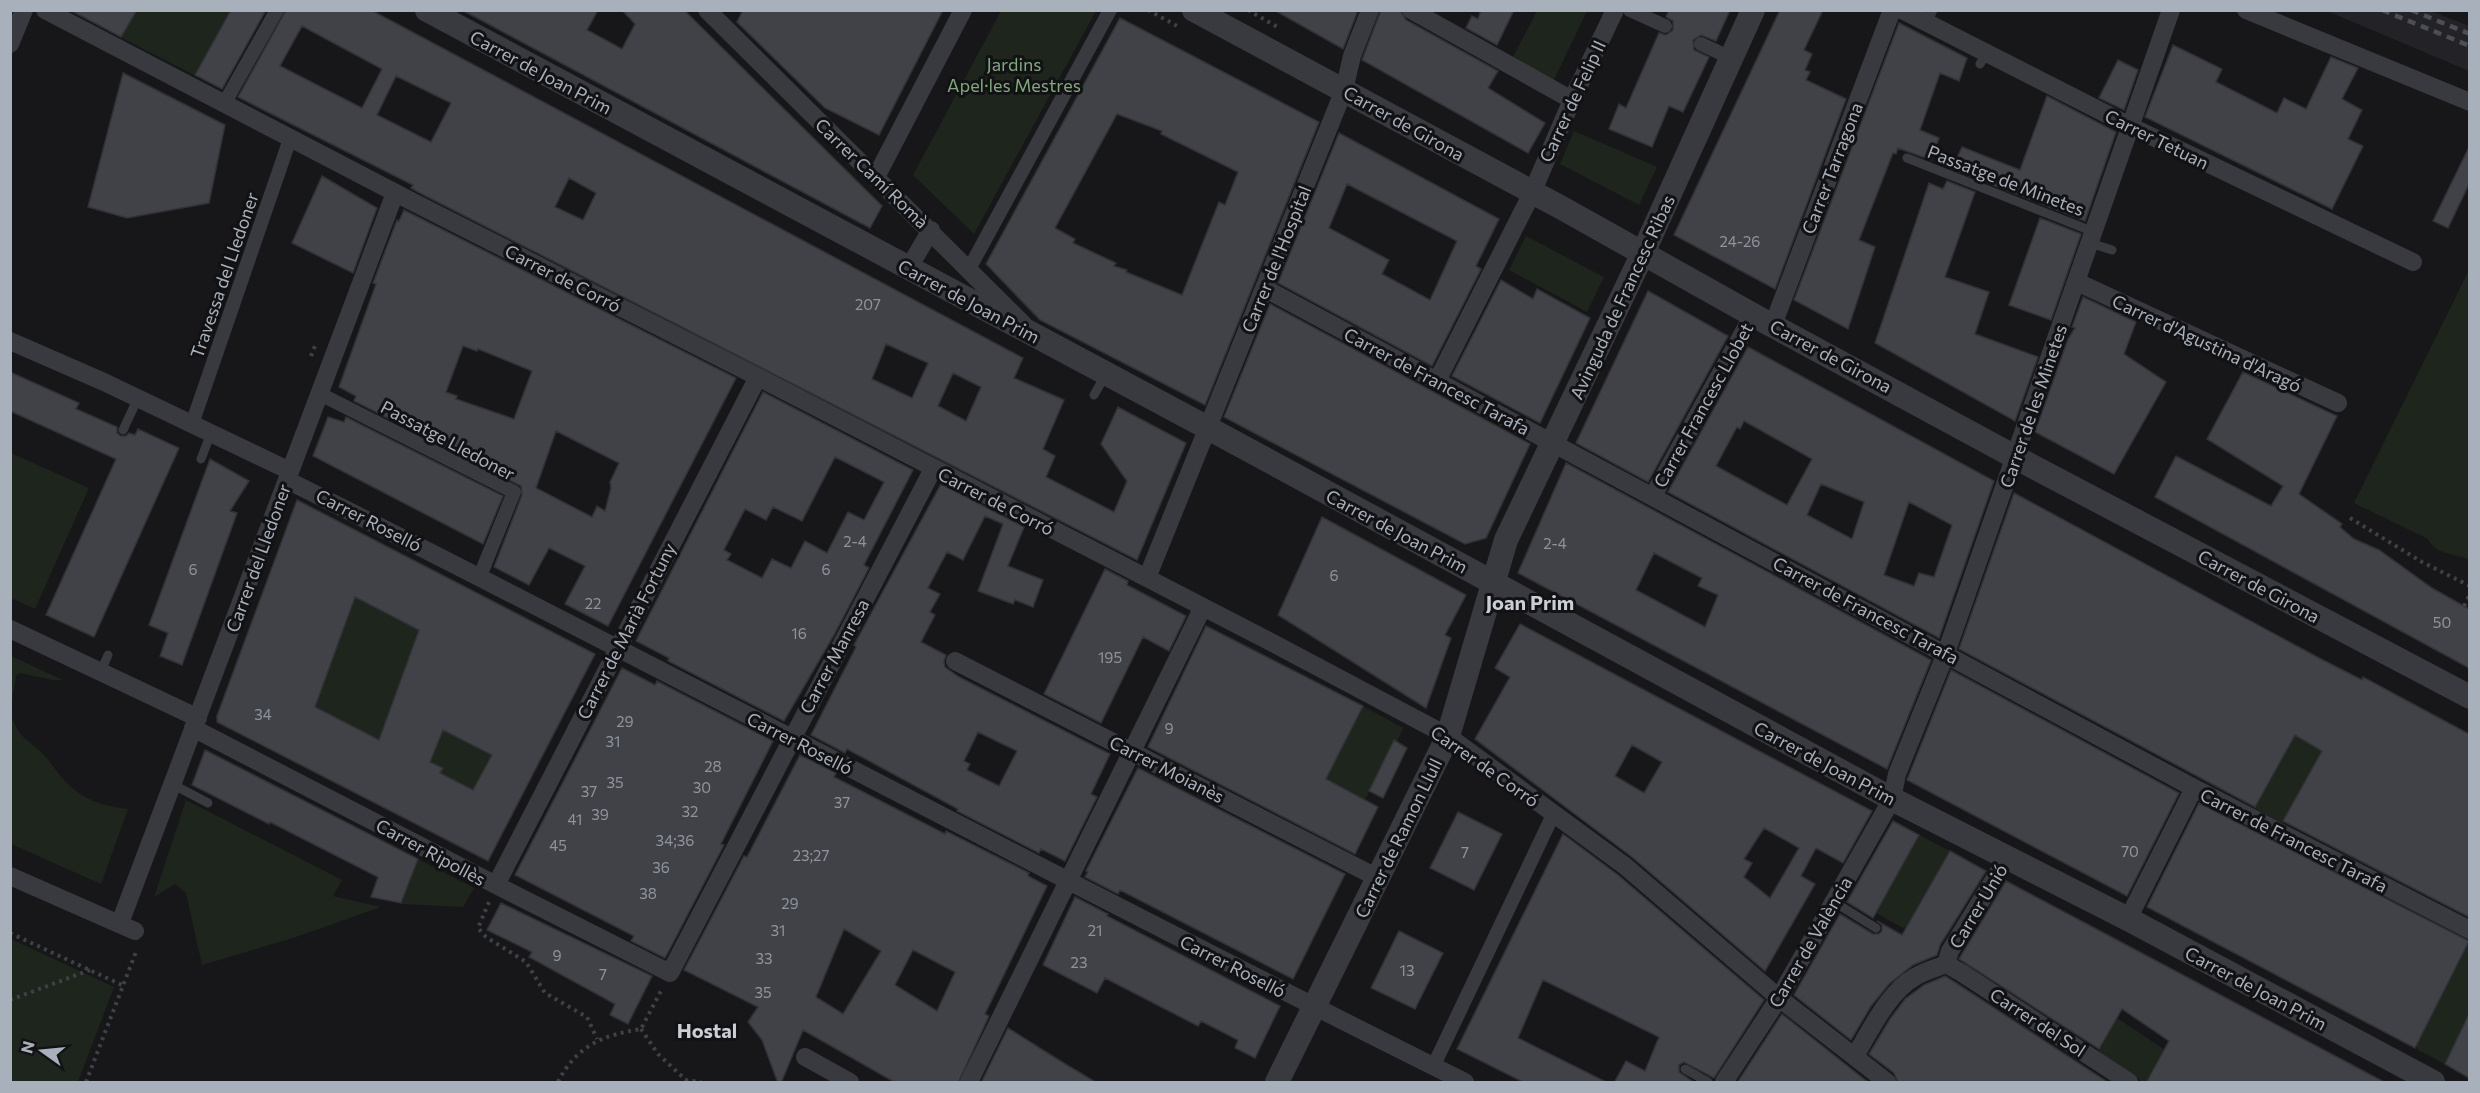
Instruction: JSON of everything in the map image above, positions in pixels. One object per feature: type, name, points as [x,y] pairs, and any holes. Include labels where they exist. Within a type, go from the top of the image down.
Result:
[{"type":"street","points":[[10,44],[24,10]]},
{"type":"street","name":"Carrer de Corró","points":[[45,10],[395,193],[1147,578],[1448,736],[1625,866],[1779,998],[1887,1083]]},
{"type":"street","points":[[224,104],[277,10]]},
{"type":"street","name":"Carrer de Joan Prim","points":[[427,10],[1208,428],[1892,799],[2128,919],[2433,1083]]},
{"type":"street","points":[[876,177],[963,10]]},
{"type":"street","points":[[969,269],[1110,10]]},
{"type":"street","name":"Carrer de Girona","points":[[1194,10],[2015,456],[2469,697]]},
{"type":"street","name":"Carrer de l'Hospital","points":[[1147,578],[1344,90],[1352,56],[1370,10]]},
{"type":"street","points":[[1411,10],[1572,100]]},
{"type":"street","name":"Carrer de Felip II","points":[[1437,381],[1498,274],[1572,100],[1615,10]]},
{"type":"street","points":[[1630,10],[1665,26]]},
{"type":"street","name":"Avinguda de Francesc Ribas","points":[[1495,584],[1506,540],[1554,444],[1753,10]]},
{"type":"street","name":"Carrer Tarragona","points":[[1763,320],[1875,40],[1892,10]]},
{"type":"street","name":"Carrer Tetuan","points":[[1902,10],[1930,17],[1983,58],[2389,244],[2413,262]]},
{"type":"street","name":"Carrer de les Minetes","points":[[1892,799],[1897,774],[1946,653],[2132,127],[2171,10]]},
{"type":"street","points":[[2246,10],[2469,102]]},
{"type":"street","name":"Carrer Camí Romà","points":[[714,13],[1036,337]]},
{"type":"street","points":[[1701,44],[1731,57]]},
{"type":"street","name":"Travessa del Lledoner","points":[[192,424],[290,138]]},
{"type":"street","name":"Carrer del Lledoner","points":[[128,927],[172,784],[395,193]]},
{"type":"street","points":[[908,269],[931,230]]},
{"type":"street","name":"Carrer d'Agustina d'Aragó","points":[[2077,282],[2338,403]]},
{"type":"street","name":"Carrer de Francesc Tarafa","points":[[1264,288],[2194,788],[2469,930]]},
{"type":"street","name":"Carrer Francesc Llobet","points":[[1653,496],[1763,320]]},
{"type":"street","name":"Carrer Roselló","points":[[10,341],[211,433],[616,649],[1465,1083]]},
{"type":"street","name":"Carrer de Marià Fortuny","points":[[496,885],[758,377]]},
{"type":"street","name":"Passatge Lledoner","points":[[320,394],[514,492],[480,576]]},
{"type":"street","name":"Carrer Manresa","points":[[670,973],[933,469]]},
{"type":"street","name":"Carrer de Ramon Llull","points":[[1276,1083],[1448,736],[1495,584]]},
{"type":"street","points":[[969,1083],[1203,607]]},
{"type":"street","name":"Carrer Ripollès","points":[[10,629],[104,663],[195,723],[496,885],[670,973]]},
{"type":"street","name":"Carrer Moianès","points":[[955,661],[1378,878]]},
{"type":"street","points":[[2128,919],[2194,788]]},
{"type":"street","name":"Carrer de València","points":[[1724,1083],[1779,998],[1892,799]]},
{"type":"street","points":[[1433,1067],[1553,815]]},
{"type":"street","name":"Carrer Unió","points":[[1855,1056],[1877,1019],[1902,988],[1913,977],[1946,964],[1950,951],[2008,857]]},
{"type":"street","points":[[10,876],[128,927]]},
{"type":"street","name":"Carrer del Sol","points":[[1946,964],[2129,1083]]},
{"type":"street","points":[[804,1060],[850,1083]]},
{"type":"lane","name":"Passatge de Minetes","points":[[1907,158],[2092,238],[2112,250]]},
{"type":"lane","points":[[1095,395],[1106,374]]},
{"type":"lane","points":[[123,430],[138,398]]},
{"type":"lane","points":[[201,459],[211,433]]},
{"type":"lane","points":[[172,784],[207,803]]},
{"type":"lane","points":[[1834,902],[1876,928]]},
{"type":"lane","points":[[1685,1069],[1708,1083]]},
{"type":"path","points":[[2350,518],[2422,562],[2469,586]]},
{"type":"path","points":[[2464,606],[2469,594]]},
{"type":"path","points":[[496,885],[478,928],[486,937],[526,962],[545,993],[587,1017],[597,1039]]},
{"type":"path","points":[[86,1083],[140,940],[128,927]]},
{"type":"path","points":[[10,933],[124,986]]},
{"type":"path","points":[[10,1000],[91,970]]},
{"type":"path","points":[[641,1029],[670,973]]},
{"type":"path","points":[[558,1083],[579,1053],[597,1039],[641,1029]]},
{"type":"path","points":[[641,1029],[658,1054],[686,1081],[701,1083]]},
{"type":"shaded area","points":[[2327,11],[2431,11],[2469,26],[2469,71]]},
{"type":"green space","points":[[137,11],[231,11],[194,75],[120,37]]},
{"type":"green space","name":"Jardins Apel·les Mestres","points":[[1001,11],[1096,11],[974,234],[913,175]]},
{"type":"green space","points":[[1537,11],[1587,11],[1553,82],[1513,57]]},
{"type":"green space","points":[[1574,131],[1657,167],[1639,205],[1560,164]]},
{"type":"green space","points":[[1526,236],[1604,277],[1587,312],[1509,270]]},
{"type":"green space","points":[[2469,270],[2469,560],[2436,549],[2428,539],[2354,503]]},
{"type":"green space","points":[[11,453],[89,488],[35,609],[11,598]]},
{"type":"green space","points":[[355,597],[419,630],[379,740],[312,706],[316,704]]},
{"type":"green space","points":[[11,656],[63,680],[20,673],[16,676],[11,707]]},
{"type":"green space","points":[[1363,706],[1403,728],[1397,742],[1394,741],[1365,800],[1326,780]]},
{"type":"green space","points":[[11,715],[21,734],[79,793],[94,801],[128,809],[101,884],[11,844]]},
{"type":"green space","points":[[443,730],[492,756],[473,790],[440,773],[442,767],[429,762],[428,739],[438,744]]},
{"type":"green space","points":[[2295,735],[2322,751],[2282,823],[2254,808]]},
{"type":"green space","points":[[186,800],[342,880],[333,896],[381,907],[296,937],[202,965],[186,893],[175,884],[154,897]]},
{"type":"green space","points":[[1919,835],[1950,851],[1907,926],[1903,928],[1876,913]]},
{"type":"green space","points":[[418,859],[474,888],[463,907],[401,904]]},
{"type":"green space","points":[[11,939],[114,987],[78,1082],[11,1082]]},
{"type":"green space","points":[[2469,943],[2469,1014],[2445,1064],[2418,1050],[2416,1046]]},
{"type":"green space","points":[[2117,1018],[2165,1050],[2146,1082],[2098,1052]]},
{"type":"building","points":[[70,10],[137,10],[121,37]]},
{"type":"building","points":[[231,10],[266,10],[222,89],[195,75]]},
{"type":"building","points":[[286,10],[371,10],[1023,358],[1014,378],[1064,400],[1043,449],[1055,456],[1046,477],[1114,512],[1127,481],[1101,444],[1118,407],[1186,443],[1137,560],[418,192],[411,188],[413,185],[238,97]],"holes":[[[302,26],[382,69],[362,108],[280,66]],[[396,76],[451,103],[431,142],[377,115]],[[569,178],[596,193],[583,220],[555,207]],[[886,344],[928,363],[912,398],[872,379]],[[953,373],[981,387],[966,421],[938,406]]]},
{"type":"building","points":[[462,10],[598,10],[587,30],[622,49],[635,24],[622,10],[684,10],[882,206],[870,228]]},
{"type":"building","points":[[743,10],[943,10],[879,135],[825,108],[737,22]]},
{"type":"building","points":[[1274,10],[1358,10],[1343,49]]},
{"type":"building","points":[[1381,10],[1400,10],[1406,20],[1498,71],[1488,88],[1545,123],[1528,153],[1362,60]]},
{"type":"building","points":[[1481,10],[1514,10],[1497,45],[1466,28],[1472,16],[1478,19]]},
{"type":"building","points":[[1669,10],[1730,10],[1716,41],[1701,35],[1693,40],[1694,50],[1709,57],[1683,112],[1669,106],[1652,147],[1609,129],[1619,104],[1626,108],[1659,33],[1666,35],[1673,30],[1673,21],[1666,17]]},
{"type":"building","points":[[1780,10],[1823,10],[1804,50],[1812,54],[1805,70],[1810,72],[1806,80],[1846,99],[1775,289],[1674,235]]},
{"type":"building","points":[[1120,18],[1319,122],[1205,405],[1040,320],[986,264]],"holes":[[[1117,114],[1162,131],[1161,134],[1238,172],[1225,205],[1219,202],[1182,295],[1114,266],[1116,263],[1073,243],[1075,239],[1055,228]]]},
{"type":"building","points":[[1899,23],[1967,58],[1959,81],[1940,73],[1920,130],[1939,138],[1931,160],[1898,148],[1896,154],[1893,153],[1859,240],[1875,247],[1848,329],[1794,300]]},
{"type":"building","points":[[2173,45],[2222,69],[2216,82],[2277,113],[2284,98],[2306,109],[2331,57],[2358,68],[2342,99],[2362,110],[2348,139],[2363,146],[2332,209],[2145,117]]},
{"type":"building","points":[[2118,60],[2138,70],[2124,110],[2099,98]]},
{"type":"building","points":[[123,73],[225,125],[209,203],[127,218],[88,207]]},
{"type":"building","points":[[2047,96],[2116,132],[2085,221],[1952,169],[1962,147],[2020,170]]},
{"type":"building","points":[[1339,133],[1499,219],[1476,266],[1481,269],[1432,366],[1278,283]],"holes":[[[1347,184],[1457,241],[1430,300],[1382,274],[1389,260],[1329,228]]]},
{"type":"building","points":[[2469,147],[2469,184],[2448,228],[2433,221]]},
{"type":"building","points":[[322,176],[377,208],[353,273],[292,243]]},
{"type":"building","points":[[1947,181],[1975,192],[1945,277],[1989,292],[1975,334],[2038,357],[2015,421],[1875,343],[1929,183],[1943,189]]},
{"type":"building","points":[[404,210],[736,378],[608,626],[565,604],[585,566],[549,548],[529,585],[494,567],[522,495],[521,486],[354,401],[356,396],[339,387],[376,284],[373,283],[397,220],[399,221]],"holes":[[[463,346],[477,351],[478,349],[532,371],[514,419],[456,399],[457,396],[446,392]],[[556,431],[619,463],[610,482],[611,488],[605,511],[597,506],[592,517],[536,488]]]},
{"type":"building","points":[[2040,218],[2081,234],[2051,320],[2009,305]]},
{"type":"building","points":[[1501,280],[1533,299],[1537,289],[1590,318],[1540,423],[1452,376]]},
{"type":"building","points":[[1648,291],[1728,336],[1648,482],[1576,443]]},
{"type":"building","points":[[2083,297],[2136,322],[2124,354],[2166,382],[2114,474],[2035,432],[2068,339],[2075,328],[2072,327]]},
{"type":"building","points":[[1270,304],[1530,444],[1486,538],[1465,544],[1224,417]]},
{"type":"building","points":[[1748,347],[1994,481],[1939,638],[1668,492]],"holes":[[[1744,421],[1812,459],[1787,505],[1716,466],[1737,427],[1740,429]],[[1821,484],[1864,502],[1852,539],[1807,515]],[[1909,502],[1952,525],[1934,577],[1919,573],[1914,586],[1884,575]]]},
{"type":"building","points":[[10,372],[79,403],[76,409],[117,427],[117,433],[121,436],[129,433],[135,435],[138,429],[179,448],[94,637],[46,615],[116,459],[10,411]]},
{"type":"building","points":[[2243,372],[2337,416],[2299,494],[2342,524],[2340,527],[2354,539],[2379,550],[2432,588],[2469,609],[2469,668],[2155,497],[2176,456],[2271,506],[2283,486],[2207,439]]},
{"type":"building","points":[[763,392],[913,470],[864,565],[869,568],[834,635],[784,721],[668,661],[669,658],[636,641]],"holes":[[[835,457],[884,482],[864,520],[848,512],[827,553],[805,541],[791,568],[772,559],[762,578],[727,560],[731,554],[724,550],[745,509],[766,520],[773,507],[802,521]]]},
{"type":"building","points":[[328,417],[344,422],[346,417],[503,496],[483,544],[313,456]]},
{"type":"building","points":[[210,459],[249,481],[230,511],[237,513],[182,665],[160,656],[168,633],[149,625]]},
{"type":"building","points":[[1566,463],[1931,660],[1887,769],[1518,573]],"holes":[[[1654,553],[1702,578],[1698,586],[1718,595],[1705,627],[1636,590]]]},
{"type":"building","points":[[941,484],[1024,527],[1008,566],[1043,580],[1033,607],[1015,600],[1013,604],[978,591],[1003,524],[985,516],[963,560],[947,552],[928,588],[940,594],[930,612],[935,615],[921,642],[946,655],[945,667],[959,677],[1110,754],[1091,794],[1097,797],[1065,861],[1041,849],[1039,853],[957,811],[958,809],[847,749],[845,753],[811,735],[856,647],[854,645]],"holes":[[[978,732],[1017,751],[999,786],[967,770],[970,764],[964,761]]]},
{"type":"building","points":[[2014,493],[2319,658],[2362,680],[2363,677],[2469,734],[2469,917],[2283,821],[2322,751],[2295,735],[2255,807],[1959,649]]},
{"type":"building","points":[[297,500],[595,654],[488,861],[217,722],[217,716]],"holes":[[[355,597],[419,630],[379,740],[315,707]],[[443,730],[492,755],[473,790],[440,773],[443,768],[430,762]]]},
{"type":"building","points":[[1322,517],[1466,595],[1445,635],[1451,638],[1426,708],[1278,615]]},
{"type":"building","points":[[1105,569],[1128,581],[1127,585],[1186,616],[1169,651],[1143,637],[1101,723],[1044,694]]},
{"type":"building","points":[[1520,624],[1872,811],[1843,863],[1816,848],[1801,876],[1815,884],[1765,971],[1632,857],[1475,739],[1510,677],[1495,668]],"holes":[[[1632,745],[1662,762],[1644,793],[1615,776]],[[1764,828],[1799,848],[1770,898],[1744,877],[1752,863],[1744,859]]]},
{"type":"building","points":[[1206,626],[1363,706],[1326,779],[1378,807],[1355,854],[1148,747]]},
{"type":"building","points":[[622,668],[655,685],[657,681],[773,741],[721,844],[724,845],[665,958],[631,941],[634,936],[515,875]]},
{"type":"building","points":[[1951,670],[2179,793],[2127,896],[1907,780]]},
{"type":"building","points":[[1394,740],[1407,748],[1383,798],[1369,791]]},
{"type":"building","points":[[205,750],[418,859],[401,903],[371,897],[378,877],[192,785]]},
{"type":"building","points":[[800,755],[836,773],[834,777],[945,834],[946,831],[1029,873],[1028,876],[1047,886],[985,1014],[989,1016],[958,1083],[896,1083],[803,1030],[781,1083],[778,1083],[762,1040],[748,1022],[758,1007],[684,970],[744,856],[747,857]],"holes":[[[844,929],[881,951],[843,1014],[816,997]],[[913,950],[955,972],[937,1011],[895,985]]]},
{"type":"building","points":[[1138,768],[1345,874],[1293,979],[1120,890],[1118,894],[1085,877]]},
{"type":"building","points":[[2199,803],[2469,941],[2415,1048],[2147,907]]},
{"type":"building","points":[[1458,812],[1502,834],[1474,890],[1430,868]]},
{"type":"building","points":[[1893,821],[1919,835],[1873,918],[1847,902]]},
{"type":"building","points":[[1563,834],[1618,875],[1764,1000],[1714,1078],[1684,1062],[1679,1065],[1679,1072],[1695,1083],[1614,1083],[1626,1061],[1645,1071],[1659,1037],[1543,980],[1518,1038],[1608,1083],[1525,1083],[1457,1049]]},
{"type":"building","points":[[1950,851],[1986,871],[1940,945],[1937,955],[1913,965],[1889,984],[1871,1006],[1851,1040],[1794,995],[1840,914],[1873,934],[1879,934],[1882,931],[1882,925],[1877,921],[1902,935]]},
{"type":"building","points":[[2006,881],[2386,1083],[2146,1083],[2169,1041],[2122,1009],[2099,1049],[1959,959]]},
{"type":"building","points":[[1075,897],[1280,1006],[1255,1058],[1235,1048],[1238,1040],[1201,1021],[1198,1026],[1105,978],[1097,993],[1043,965]]},
{"type":"building","points":[[501,903],[652,976],[628,1024],[610,1015],[615,1004],[529,957],[532,952],[487,930]]},
{"type":"building","points":[[1399,931],[1443,953],[1415,1009],[1371,988]]},
{"type":"building","points":[[1945,976],[2109,1083],[1898,1083],[1894,1073],[1869,1054],[1905,999],[1924,985]]},
{"type":"building","points":[[1782,1014],[1869,1083],[1737,1083]]},
{"type":"building","points":[[2469,1014],[2469,1078],[2445,1064]]},
{"type":"building","points":[[1008,1028],[1062,1062],[1097,1083],[981,1083]]},
{"type":"railway","points":[[2382,10],[2470,46]]},
{"type":"railway","points":[[2411,10],[2470,34]]},
{"type":"district","name":"Joan Prim","points":[[1530,602]]},
{"type":"district","name":"Hostal","points":[[707,1030]]}]
